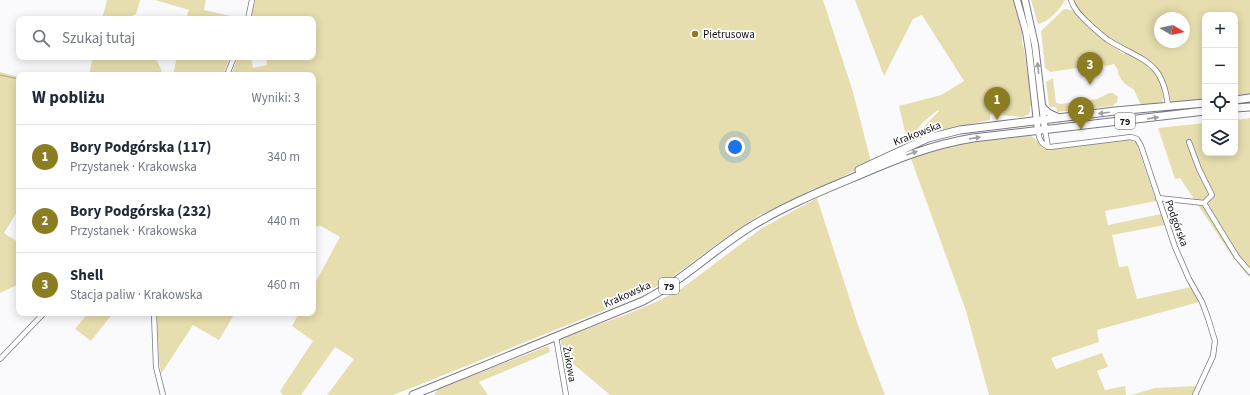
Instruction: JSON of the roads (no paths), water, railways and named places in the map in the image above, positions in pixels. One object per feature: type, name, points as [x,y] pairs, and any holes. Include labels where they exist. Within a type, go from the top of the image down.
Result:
[{"type":"main road","points":[[1017,0],[1027,41],[1041,130]]},
{"type":"main road","points":[[1025,0],[1034,38],[1043,107],[1040,120]]},
{"type":"main road","points":[[1238,100],[1250,98]]},
{"type":"main road","name":"Krakowska","points":[[413,395],[556,337],[655,294],[678,280],[750,227],[879,160],[937,135],[972,128],[1202,103]]},
{"type":"main road","points":[[1043,107],[1049,113],[1060,118]]},
{"type":"main road","points":[[1238,108],[1250,107]]},
{"type":"main road","name":"Krakowska","points":[[835,184],[903,156],[930,147],[968,139],[1202,111]]},
{"type":"street","points":[[249,16],[252,0]]},
{"type":"street","points":[[1071,0],[1074,8],[1082,17],[1107,39],[1152,66],[1160,76],[1165,87],[1168,106]]},
{"type":"street","points":[[228,72],[233,60]]},
{"type":"street","name":"Podgórska","points":[[1041,130],[1048,147],[1131,137],[1137,139],[1141,146],[1175,247],[1189,279],[1202,302],[1215,341],[1213,356],[1194,395]]},
{"type":"street","points":[[1189,142],[1199,169],[1212,195],[1204,203]]},
{"type":"street","points":[[1158,198],[1204,203]]},
{"type":"street","points":[[1204,203],[1237,257],[1250,272]]},
{"type":"street","points":[[0,359],[41,316]]},
{"type":"street","points":[[154,316],[156,367],[163,395]]},
{"type":"street","name":"Żukowa","points":[[556,337],[566,395]]},
{"type":"waterway","points":[[0,75],[16,78]]},
{"type":"place","name":"Pietrusowa","points":[[695,34]]},
{"type":"place","name":"Shell","points":[[1090,85]]},
{"type":"place","name":"Bory Podgórska (117)","points":[[997,120]]},
{"type":"place","name":"Bory Podgórska (232)","points":[[1081,130]]}]
